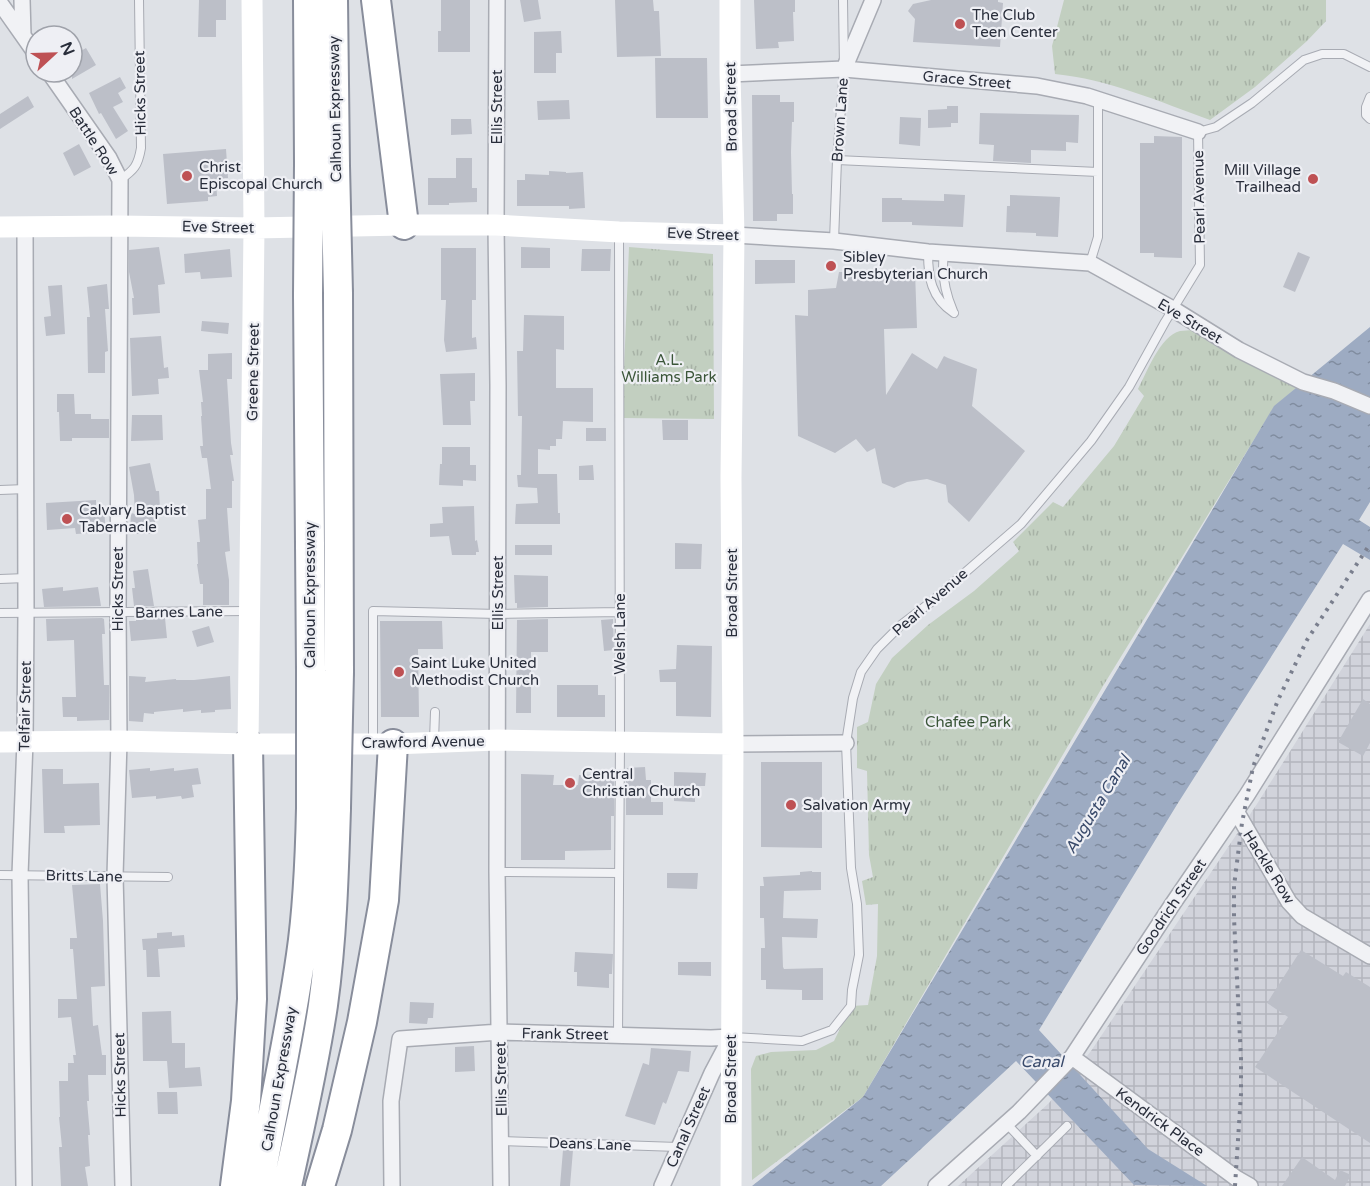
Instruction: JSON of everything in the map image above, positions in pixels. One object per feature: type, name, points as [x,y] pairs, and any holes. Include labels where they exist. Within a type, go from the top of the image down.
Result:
[{"type":"highway","name":"Calhoun Expressway","points":[[259,1186],[301,954],[309,868],[324,808],[339,672],[338,293],[322,164],[308,0]]},
{"type":"highway","name":"Calhoun Expressway","points":[[287,1186],[303,1117],[323,1005],[333,905],[310,670],[308,296],[322,164],[333,0]]},
{"type":"highway","points":[[376,0],[404,225]]},
{"type":"highway","points":[[320,1186],[337,1130],[362,1022],[384,900],[383,743]]},
{"type":"highway","points":[[235,1186],[246,1101],[252,999],[248,744]]},
{"type":"street","points":[[22,0],[23,35]]},
{"type":"street","name":"Greene Street","points":[[248,744],[254,228],[252,0]]},
{"type":"street","name":"Ellis Street","points":[[497,0],[497,872],[501,1186]]},
{"type":"street","name":"Broad Street","points":[[730,0],[734,235],[731,477],[733,744],[731,1179]]},
{"type":"street","points":[[844,69],[873,0]]},
{"type":"street","points":[[0,3],[23,35]]},
{"type":"street","name":"Grace Street","points":[[730,74],[844,69],[1037,86],[1098,99],[1198,132]]},
{"type":"street","name":"Battle Row","points":[[57,84],[109,158],[120,180]]},
{"type":"street","name":"Hicks Street","points":[[120,180],[119,741],[115,876],[123,1186]]},
{"type":"street","name":"Eve Street","points":[[0,226],[254,228],[496,225],[834,241],[936,252],[1090,263],[1173,309],[1239,350],[1303,382],[1334,391],[1370,406]]},
{"type":"street","name":"Telfair Street","points":[[24,1186],[20,875],[25,741],[26,612],[25,226]]},
{"type":"street","name":"Goodrich Street","points":[[936,1186],[1006,1124],[1071,1057],[1247,795],[1370,599]]},
{"type":"street","name":"Crawford Avenue","points":[[0,742],[119,741],[248,744],[497,740],[733,744],[846,743]]},
{"type":"street","name":"Hackle Row","points":[[1236,811],[1289,902],[1302,916],[1370,956]]},
{"type":"street","name":"Frank Street","points":[[392,1186],[391,1101],[400,1039],[500,1032],[731,1037]]},
{"type":"street","name":"Canal Street","points":[[662,1186],[712,1073],[731,1037]]},
{"type":"street","name":"Kendrick Place","points":[[1071,1057],[1250,1186]]},
{"type":"lane","name":"Hicks Street","points":[[120,180],[134,170],[141,148],[139,0]]},
{"type":"lane","name":"Brown Lane","points":[[834,241],[844,69],[843,0]]},
{"type":"lane","points":[[1198,132],[1216,126],[1252,103],[1304,60],[1322,54],[1344,54],[1370,67]]},
{"type":"lane","points":[[1370,97],[1366,107],[1366,116],[1370,119]]},
{"type":"lane","points":[[1090,263],[1098,237],[1098,99]]},
{"type":"lane","name":"Pearl Avenue","points":[[731,1037],[802,1041],[832,1030],[851,1006],[859,955],[857,904],[851,868],[846,743],[853,698],[861,672],[877,649],[901,625],[1021,524],[1091,441],[1129,387],[1200,265],[1198,132]]},
{"type":"lane","points":[[837,160],[1098,172]]},
{"type":"lane","name":"Welsh Lane","points":[[618,1035],[619,232]]},
{"type":"lane","points":[[936,252],[943,283],[954,313],[945,307],[935,294],[928,268],[936,252]]},
{"type":"lane","points":[[0,490],[26,489]]},
{"type":"lane","points":[[0,579],[26,578]]},
{"type":"lane","name":"Barnes Lane","points":[[0,613],[250,611]]},
{"type":"lane","points":[[383,743],[373,611],[498,614],[620,612]]},
{"type":"lane","points":[[434,742],[435,711]]},
{"type":"lane","points":[[497,872],[619,873]]},
{"type":"lane","name":"Britts Lane","points":[[0,875],[168,877]]},
{"type":"lane","points":[[1006,1124],[1037,1156]]},
{"type":"lane","points":[[1006,1186],[1066,1126]]},
{"type":"lane","name":"Deans Lane","points":[[502,1141],[678,1147]]},
{"type":"shaded area","points":[[1370,624],[1370,1186],[958,1186],[1049,1103],[1091,1051],[1257,804]]},
{"type":"green space","points":[[1064,0],[1326,0],[1326,21],[1255,87],[1210,120],[1114,86],[1055,74],[1052,46]]},
{"type":"green space","name":"A.L. Williams Park","points":[[629,247],[713,254],[714,419],[622,418]]},
{"type":"green space","name":"Chafee Park","points":[[1205,329],[1303,382],[1274,407],[1103,686],[863,1097],[752,1180],[751,1069],[756,1056],[771,1052],[816,1050],[834,1041],[851,1006],[868,1005],[877,956],[878,904],[866,905],[862,881],[873,877],[869,855],[867,771],[857,768],[857,727],[868,722],[876,684],[892,658],[928,625],[974,591],[1019,551],[1013,542],[1053,502],[1063,507],[1114,446],[1144,396],[1138,389],[1166,340],[1180,331]]},
{"type":"water","points":[[1370,327],[1370,502],[1359,520],[1370,527],[1370,560],[1343,544],[1178,803],[1039,1030],[1148,1149],[1207,1186],[1134,1185],[1016,1061],[881,1186],[752,1186],[863,1097],[1274,406]]},
{"type":"building","points":[[199,0],[226,0],[226,20],[216,20],[216,37],[198,37]]},
{"type":"building","points":[[441,0],[470,0],[470,52],[438,52]]},
{"type":"building","points":[[520,0],[538,0],[541,19],[524,22]]},
{"type":"building","points":[[615,0],[653,0],[654,11],[659,11],[661,56],[617,57]]},
{"type":"building","points":[[754,0],[795,0],[794,41],[778,42],[779,48],[756,49]]},
{"type":"building","name":"The Club Teen Center","points":[[931,0],[998,0],[1003,3],[1000,47],[913,42],[915,19],[908,11],[913,4]]},
{"type":"building","points":[[561,31],[562,53],[556,53],[556,73],[534,73],[534,32]]},
{"type":"building","points":[[86,48],[96,65],[84,72],[84,49]]},
{"type":"building","points":[[655,58],[707,58],[708,118],[656,118]]},
{"type":"building","points":[[120,77],[126,88],[118,93],[123,102],[113,107],[128,131],[116,139],[101,113],[99,114],[89,93]]},
{"type":"building","points":[[752,95],[780,95],[780,102],[794,102],[791,152],[793,214],[777,214],[777,221],[753,221]]},
{"type":"building","points":[[28,96],[34,107],[0,129],[0,114]]},
{"type":"building","points":[[569,100],[570,119],[538,120],[537,101]]},
{"type":"building","points":[[947,106],[958,106],[958,123],[951,123],[951,127],[928,128],[928,110],[947,109]]},
{"type":"building","points":[[980,113],[1079,115],[1078,143],[1066,142],[1066,151],[1031,150],[1031,163],[993,161],[994,145],[979,144]]},
{"type":"building","points":[[900,117],[921,118],[920,146],[899,144]]},
{"type":"building","points":[[451,119],[471,119],[472,134],[451,135]]},
{"type":"building","points":[[1154,136],[1182,137],[1182,258],[1154,257],[1154,253],[1140,253],[1140,143],[1154,143]]},
{"type":"building","points":[[79,144],[91,167],[74,176],[63,153]]},
{"type":"building","points":[[226,149],[228,178],[216,179],[217,196],[208,197],[208,201],[167,204],[163,154]]},
{"type":"building","points":[[456,158],[472,158],[472,188],[477,188],[477,202],[428,205],[428,178],[456,178]]},
{"type":"building","points":[[549,171],[583,172],[585,208],[517,206],[517,180],[525,180],[525,174],[549,175]]},
{"type":"building","points":[[944,194],[965,195],[963,227],[912,225],[912,222],[882,222],[882,198],[944,201]]},
{"type":"building","points":[[1010,195],[1060,197],[1058,237],[1036,236],[1036,233],[1006,232],[1007,206],[1010,206]]},
{"type":"building","points":[[159,247],[165,284],[158,285],[160,313],[133,315],[132,298],[134,298],[129,272],[129,250]]},
{"type":"building","points":[[521,247],[550,248],[550,268],[521,268]]},
{"type":"building","points":[[441,248],[476,248],[476,300],[472,300],[472,338],[476,337],[477,349],[446,352],[444,340],[446,300],[441,300]]},
{"type":"building","points":[[230,249],[232,277],[201,279],[200,272],[185,273],[184,254]]},
{"type":"building","points":[[582,249],[611,249],[610,271],[581,271]]},
{"type":"building","points":[[1298,252],[1310,257],[1295,292],[1283,287]]},
{"type":"building","points":[[755,260],[795,260],[795,283],[755,284]]},
{"type":"building","points":[[915,271],[917,328],[884,329],[886,395],[912,353],[937,369],[944,356],[977,369],[972,406],[1025,451],[969,522],[948,502],[946,485],[927,479],[907,482],[894,488],[882,483],[875,448],[867,452],[856,439],[835,453],[798,436],[795,315],[808,316],[808,290],[836,288],[839,272]]},
{"type":"building","points":[[107,284],[109,309],[105,309],[108,351],[105,352],[105,373],[88,373],[87,317],[90,317],[87,287]]},
{"type":"building","points":[[62,285],[65,334],[46,336],[44,317],[51,316],[48,286]]},
{"type":"building","points":[[524,315],[564,316],[564,350],[556,349],[556,388],[593,388],[593,422],[563,421],[562,439],[556,439],[556,446],[550,446],[550,450],[538,449],[538,474],[557,474],[560,524],[515,524],[516,504],[538,503],[537,488],[518,487],[517,475],[521,475],[522,416],[518,416],[517,351],[523,351]]},
{"type":"building","points":[[202,321],[229,323],[228,334],[201,331]]},
{"type":"building","points":[[161,336],[164,368],[168,367],[169,378],[158,379],[159,394],[132,396],[130,338]]},
{"type":"building","points":[[232,353],[232,379],[227,379],[233,455],[230,455],[234,481],[232,481],[232,508],[227,508],[230,551],[225,552],[229,580],[229,605],[203,605],[203,584],[200,584],[197,564],[197,542],[200,542],[198,520],[206,519],[206,489],[211,489],[207,458],[202,458],[200,446],[203,446],[201,402],[203,402],[199,370],[208,370],[208,354]]},
{"type":"building","points":[[475,373],[475,401],[470,401],[471,425],[443,425],[440,374]]},
{"type":"building","points":[[57,394],[74,394],[75,414],[91,414],[91,419],[109,419],[109,438],[72,438],[72,441],[60,441]]},
{"type":"building","points":[[132,415],[162,415],[163,440],[131,441]]},
{"type":"building","points":[[662,420],[688,420],[688,440],[663,440]]},
{"type":"building","points":[[586,428],[606,428],[606,441],[586,441]]},
{"type":"building","points":[[442,447],[470,447],[470,465],[476,465],[476,481],[463,480],[463,486],[439,485]]},
{"type":"building","points":[[150,463],[156,491],[159,491],[160,508],[155,508],[155,534],[130,534],[131,513],[135,514],[129,467]]},
{"type":"building","points":[[593,465],[594,480],[579,480],[579,466]]},
{"type":"building","points":[[96,500],[96,510],[104,510],[106,532],[76,534],[75,528],[47,530],[46,503]]},
{"type":"building","points":[[474,506],[475,541],[477,540],[479,552],[476,552],[476,555],[452,555],[449,536],[430,537],[430,524],[443,523],[442,507]]},
{"type":"building","points":[[675,543],[702,544],[701,569],[675,569]]},
{"type":"building","points":[[515,545],[552,545],[552,555],[515,555]]},
{"type":"building","points":[[148,569],[154,606],[134,606],[133,571]]},
{"type":"building","points":[[514,575],[548,576],[548,607],[517,608]]},
{"type":"building","points":[[63,587],[63,591],[98,587],[101,606],[44,607],[42,589]]},
{"type":"building","points":[[102,618],[105,634],[102,634],[104,685],[109,685],[109,720],[77,721],[77,717],[63,717],[62,697],[76,697],[74,640],[47,641],[46,619]]},
{"type":"building","points":[[136,618],[165,618],[167,638],[131,641],[129,621],[136,621]]},
{"type":"building","points":[[548,619],[548,652],[531,652],[531,713],[516,713],[517,620]]},
{"type":"building","points":[[613,619],[614,650],[604,651],[601,620]]},
{"type":"building","points":[[380,621],[442,621],[443,649],[418,649],[419,717],[381,717]]},
{"type":"building","points":[[209,626],[214,642],[197,647],[192,631]]},
{"type":"building","points":[[677,645],[712,646],[711,717],[676,716],[676,682],[660,682],[659,670],[676,669]]},
{"type":"building","points":[[129,676],[146,677],[145,682],[230,676],[231,709],[201,713],[201,710],[183,712],[183,709],[154,712],[154,714],[144,713],[143,722],[129,721]]},
{"type":"building","points":[[557,685],[598,685],[598,695],[605,695],[605,717],[557,717]]},
{"type":"building","points":[[1363,699],[1370,704],[1370,743],[1363,756],[1338,742]]},
{"type":"building","name":"Salvation Army","points":[[761,762],[822,762],[822,848],[761,847]]},
{"type":"building","points":[[645,767],[646,780],[651,780],[651,802],[663,802],[663,815],[626,815],[627,768]]},
{"type":"building","points":[[150,768],[150,771],[174,768],[174,771],[198,768],[201,784],[192,785],[194,797],[182,799],[181,796],[156,799],[156,796],[132,798],[129,770]]},
{"type":"building","points":[[42,769],[63,769],[63,784],[99,783],[100,825],[64,826],[65,833],[44,833]]},
{"type":"building","points":[[674,772],[706,773],[705,786],[695,786],[695,802],[674,801]]},
{"type":"building","points":[[521,774],[554,775],[553,785],[578,785],[579,775],[614,774],[611,850],[565,851],[565,860],[521,860]]},
{"type":"building","points":[[800,872],[821,872],[821,890],[784,891],[783,918],[818,919],[817,938],[782,937],[783,967],[784,969],[823,968],[823,1000],[802,1000],[802,990],[766,989],[766,980],[761,980],[761,948],[765,948],[764,918],[760,918],[760,886],[764,886],[763,877],[800,875]]},
{"type":"building","points":[[667,873],[698,873],[697,889],[667,888]]},
{"type":"building","points":[[100,884],[105,986],[91,987],[93,1026],[98,1025],[102,1055],[106,1055],[106,1075],[88,1075],[90,1166],[85,1167],[88,1186],[61,1186],[59,1081],[68,1081],[68,1063],[74,1063],[73,1055],[76,1055],[71,1017],[58,1018],[58,999],[77,999],[73,949],[70,949],[70,938],[77,938],[72,885]]},
{"type":"building","points":[[172,932],[172,936],[184,935],[185,947],[158,949],[160,977],[147,977],[146,950],[143,950],[142,939],[157,938],[157,933]]},
{"type":"building","points":[[1301,950],[1343,976],[1346,972],[1370,987],[1370,1143],[1255,1067],[1288,1017],[1267,1003]]},
{"type":"building","points":[[575,952],[613,954],[609,988],[577,986],[577,972],[574,972]]},
{"type":"building","points":[[678,962],[711,962],[711,976],[678,975]]},
{"type":"building","points":[[410,1002],[434,1003],[433,1018],[428,1018],[427,1024],[409,1023]]},
{"type":"building","points":[[171,1011],[172,1043],[185,1043],[185,1068],[200,1067],[202,1086],[169,1088],[167,1061],[143,1061],[142,1012]]},
{"type":"building","points":[[474,1046],[475,1071],[455,1072],[455,1047]]},
{"type":"building","points":[[651,1048],[691,1051],[689,1072],[678,1071],[666,1104],[663,1102],[655,1125],[625,1116],[643,1063],[649,1065]]},
{"type":"building","points":[[157,1092],[177,1092],[178,1114],[158,1114]]},
{"type":"building","points":[[563,1150],[573,1150],[570,1186],[560,1186]]},
{"type":"building","points":[[1302,1157],[1335,1180],[1340,1170],[1351,1175],[1345,1186],[1282,1186]]},
{"type":"railway","points":[[1235,1186],[1241,1059],[1234,886],[1242,823],[1253,767],[1278,700],[1307,640],[1370,544]]},
{"type":"place","name":"The Club Teen Center","points":[[960,24]]},
{"type":"place","name":"Christ Episcopal Church","points":[[187,176]]},
{"type":"place","name":"Mill Village Trailhead","points":[[1313,179]]},
{"type":"place","name":"Sibley Presbyterian Church","points":[[831,266]]},
{"type":"place","name":"Calvary Baptist Tabernacle","points":[[67,519]]},
{"type":"place","name":"Saint Luke United Methodist Church","points":[[399,672]]},
{"type":"place","name":"Central Christian Church","points":[[570,783]]},
{"type":"place","name":"Salvation Army","points":[[791,805]]},
{"type":"water label","name":"Augusta Canal","points":[[1097,804]]},
{"type":"water label","name":"Canal","points":[[1042,1061]]}]
